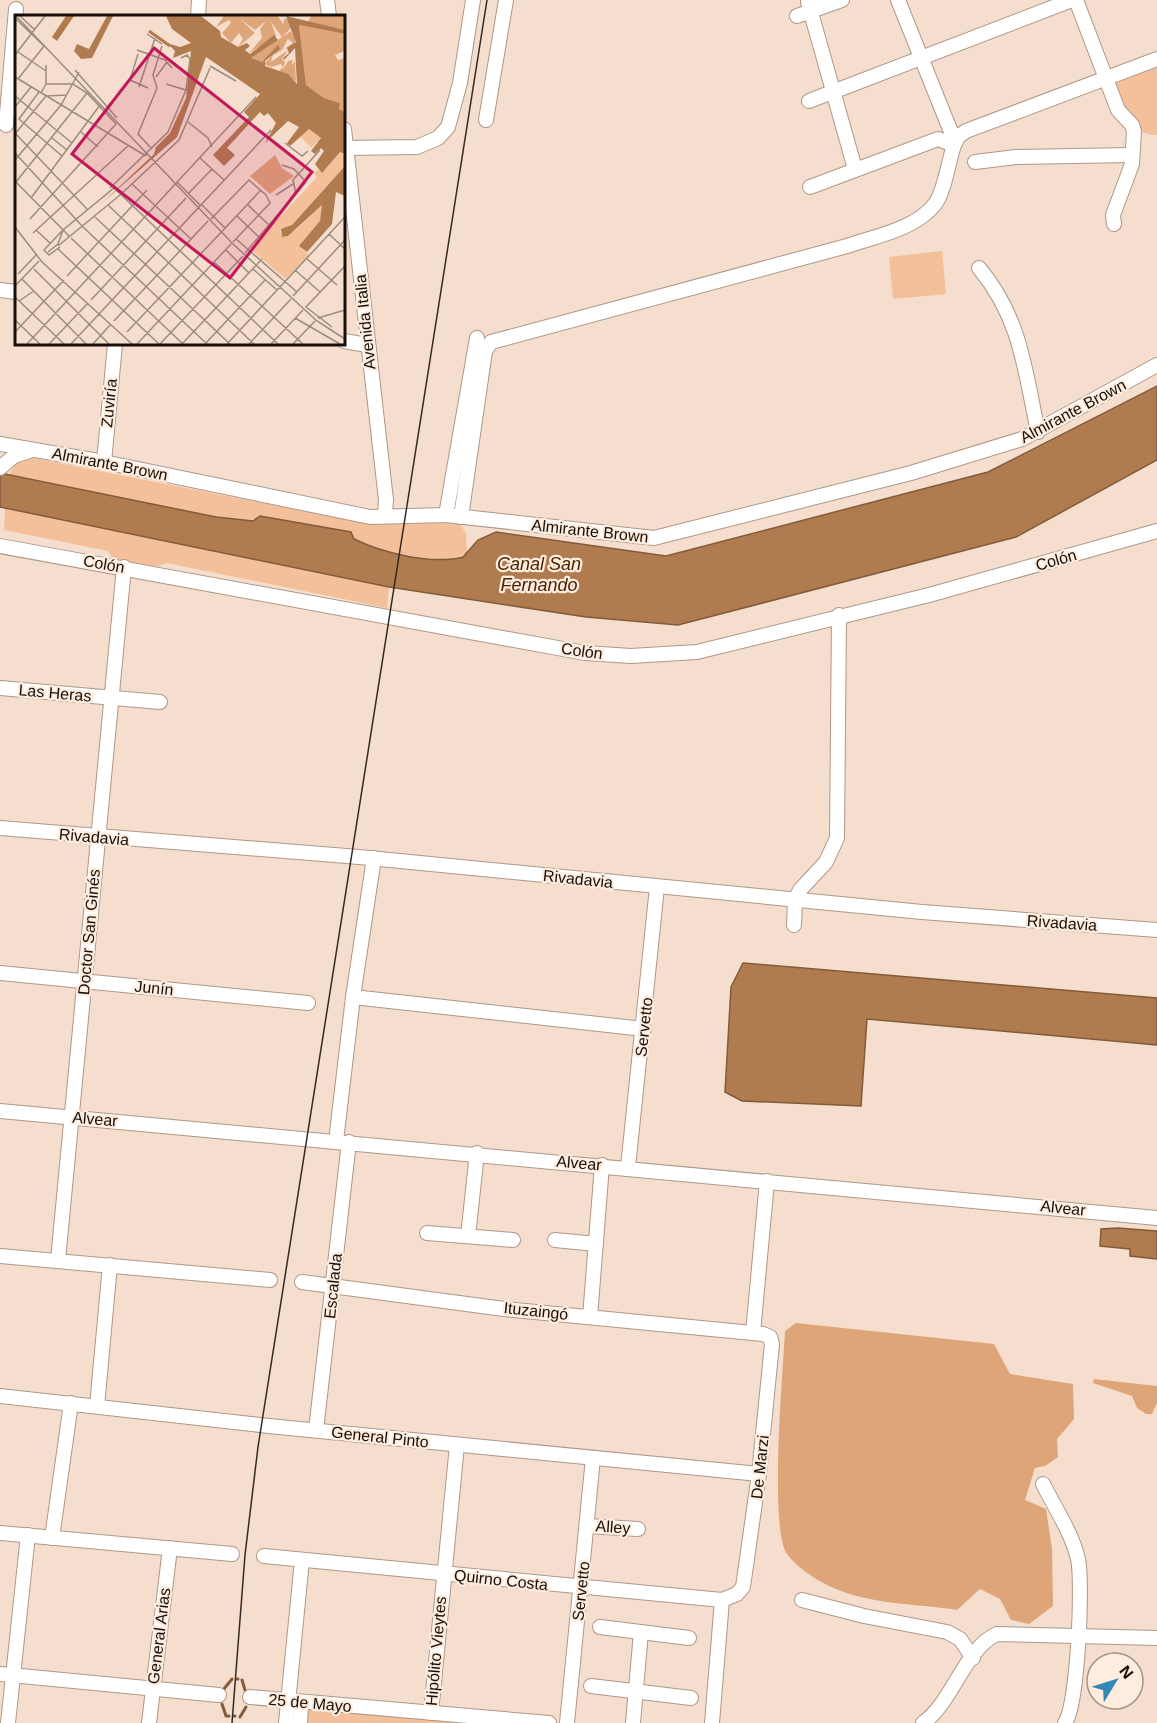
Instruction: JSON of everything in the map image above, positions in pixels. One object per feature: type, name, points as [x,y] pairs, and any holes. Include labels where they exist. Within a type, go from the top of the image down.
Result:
[{"type":"street","points":[[198,15],[199,0]]},
{"type":"street","points":[[327,0],[329,15]]},
{"type":"street","points":[[345,148],[417,147],[438,138],[448,127],[460,83],[473,0]]},
{"type":"street","points":[[486,120],[506,0]]},
{"type":"street","points":[[797,16],[813,6],[842,0]]},
{"type":"street","points":[[461,517],[485,351],[491,342],[847,246],[900,228],[921,218],[925,213],[952,139],[898,0]]},
{"type":"street","points":[[809,101],[1074,0],[1118,110],[1132,125],[1132,155],[1124,192],[1113,215],[1114,224]]},
{"type":"street","points":[[813,6],[855,169]]},
{"type":"street","points":[[16,9],[16,15]]},
{"type":"street","points":[[8,125],[15,24]]},
{"type":"street","points":[[810,187],[938,139],[952,139],[966,131],[1157,51]]},
{"type":"street","points":[[1105,74],[1157,59]]},
{"type":"street","name":"Avenida Italia","points":[[345,148],[386,500],[385,514]]},
{"type":"street","points":[[975,162],[1016,157],[1132,155]]},
{"type":"street","points":[[979,268],[993,284],[1017,332],[1038,432]]},
{"type":"street","points":[[0,290],[15,292]]},
{"type":"street","points":[[446,515],[477,339]]},
{"type":"street","points":[[345,341],[367,345]]},
{"type":"street","name":"Zuviría","points":[[104,462],[115,345]]},
{"type":"street","name":"Almirante Brown","points":[[0,444],[104,462],[370,516],[385,514],[446,515],[663,537],[911,473],[1038,432],[1157,365]]},
{"type":"street","name":"Almirante Brown","points":[[0,468],[14,456],[34,450]]},
{"type":"street","name":"Colón","points":[[0,546],[585,653],[632,657],[697,652],[839,615],[929,595],[1157,531]]},
{"type":"street","name":"Doctor San Ginés","points":[[58,1260],[124,567]]},
{"type":"street","points":[[794,925],[795,900],[800,890],[826,862],[837,838],[839,615]]},
{"type":"street","name":"Las Heras","points":[[0,688],[160,702]]},
{"type":"street","name":"Rivadavia","points":[[0,828],[98,838],[374,858],[795,900],[1157,930]]},
{"type":"street","name":"Escalada","points":[[316,1430],[333,1286],[353,997],[374,858]]},
{"type":"street","name":"Servetto","points":[[628,1167],[657,887]]},
{"type":"street","name":"Junín","points":[[0,973],[308,1003]]},
{"type":"street","points":[[353,997],[644,1029]]},
{"type":"street","name":"Alvear","points":[[0,1111],[477,1153],[1157,1218]]},
{"type":"street","points":[[468,1236],[477,1153]]},
{"type":"street","points":[[590,1317],[602,1165]]},
{"type":"street","points":[[753,1333],[767,1181]]},
{"type":"street","points":[[427,1233],[513,1240]]},
{"type":"street","points":[[555,1240],[596,1244]]},
{"type":"street","points":[[0,1256],[270,1280]]},
{"type":"street","points":[[97,1406],[110,1265]]},
{"type":"street","name":"Ituzaingó","points":[[302,1282],[504,1309],[753,1333],[770,1337]]},
{"type":"street","name":"De Marzi","points":[[737,1594],[742,1587],[759,1474],[772,1344],[770,1337]]},
{"type":"street","name":"General Pinto","points":[[0,1396],[759,1474]]},
{"type":"street","points":[[52,1538],[71,1403]]},
{"type":"street","name":"Hipólito Vieytes","points":[[430,1713],[457,1444]]},
{"type":"street","name":"Servetto","points":[[567,1723],[593,1458]]},
{"type":"street","points":[[1043,1484],[1069,1534],[1078,1559],[1081,1583],[1077,1677],[1071,1711],[1065,1723]]},
{"type":"street","name":"Alley","points":[[587,1526],[639,1529]]},
{"type":"street","points":[[0,1533],[232,1554]]},
{"type":"street","points":[[8,1723],[7,1675],[28,1535]]},
{"type":"street","name":"General Arias","points":[[149,1723],[170,1548]]},
{"type":"street","name":"Quirno Costa","points":[[264,1557],[722,1600],[737,1594]]},
{"type":"street","points":[[300,1723],[291,1695],[302,1560]]},
{"type":"street","points":[[712,1723],[722,1600]]},
{"type":"street","points":[[802,1600],[864,1616],[947,1632],[960,1639],[974,1658]]},
{"type":"street","points":[[600,1627],[689,1638]]},
{"type":"street","points":[[633,1723],[641,1632]]},
{"type":"street","points":[[922,1723],[937,1711],[974,1658],[990,1638],[997,1634],[1157,1638]]},
{"type":"street","points":[[7,1675],[219,1695]]},
{"type":"street","points":[[591,1686],[691,1698]]},
{"type":"street","name":"25 de Mayo","points":[[250,1697],[549,1723]]},
{"type":"street","points":[[286,1723],[294,1702]]},
{"type":"shaded area","points":[[1157,65],[1157,135],[1148,134],[1133,124],[1123,107],[1113,81]]},
{"type":"shaded area","points":[[942,251],[946,294],[893,299],[889,257]]},
{"type":"shaded area","points":[[28,457],[370,524],[459,523],[466,533],[467,552],[458,557],[444,559],[412,556],[378,548],[354,539],[216,517],[9,475],[16,463]]},
{"type":"shaded area","points":[[5,508],[389,587],[387,608],[167,563],[155,568],[113,560],[108,551],[4,530]]},
{"type":"shaded area","points":[[796,1323],[994,1344],[1010,1374],[1073,1384],[1074,1419],[1057,1439],[1058,1457],[1045,1466],[1035,1468],[1025,1500],[1046,1509],[1052,1549],[1053,1606],[1029,1624],[1011,1620],[1000,1599],[980,1589],[957,1610],[878,1600],[835,1589],[808,1574],[793,1561],[787,1554],[782,1539],[779,1514],[778,1447],[785,1331]]},
{"type":"shaded area","points":[[1094,1379],[1157,1386],[1157,1403],[1152,1414],[1146,1414],[1137,1408],[1132,1396],[1093,1383]]},
{"type":"shaded area","points":[[306,1708],[470,1723],[305,1723]]},
{"type":"water","name":"Canal San Fernando","points":[[1157,386],[1157,460],[1016,537],[678,625],[586,617],[389,587],[0,507],[0,473],[216,517],[253,521],[260,516],[351,532],[354,539],[366,544],[422,559],[463,557],[478,540],[496,532],[666,556],[988,472]]},
{"type":"water","points":[[743,963],[1157,998],[1157,1045],[867,1019],[861,1106],[742,1101],[725,1092],[731,987]]},
{"type":"water","points":[[1101,1229],[1157,1231],[1157,1259],[1130,1256],[1130,1249],[1100,1246]]},
{"type":"waterway","points":[[223,1690],[232,1679]]},
{"type":"waterway","points":[[242,1680],[245,1690]]},
{"type":"waterway","points":[[222,1704],[226,1716],[229,1716]]},
{"type":"waterway","points":[[240,1717],[246,1707]]},
{"type":"tram line","points":[[232,1723],[245,1555],[258,1447],[487,0]]}]
